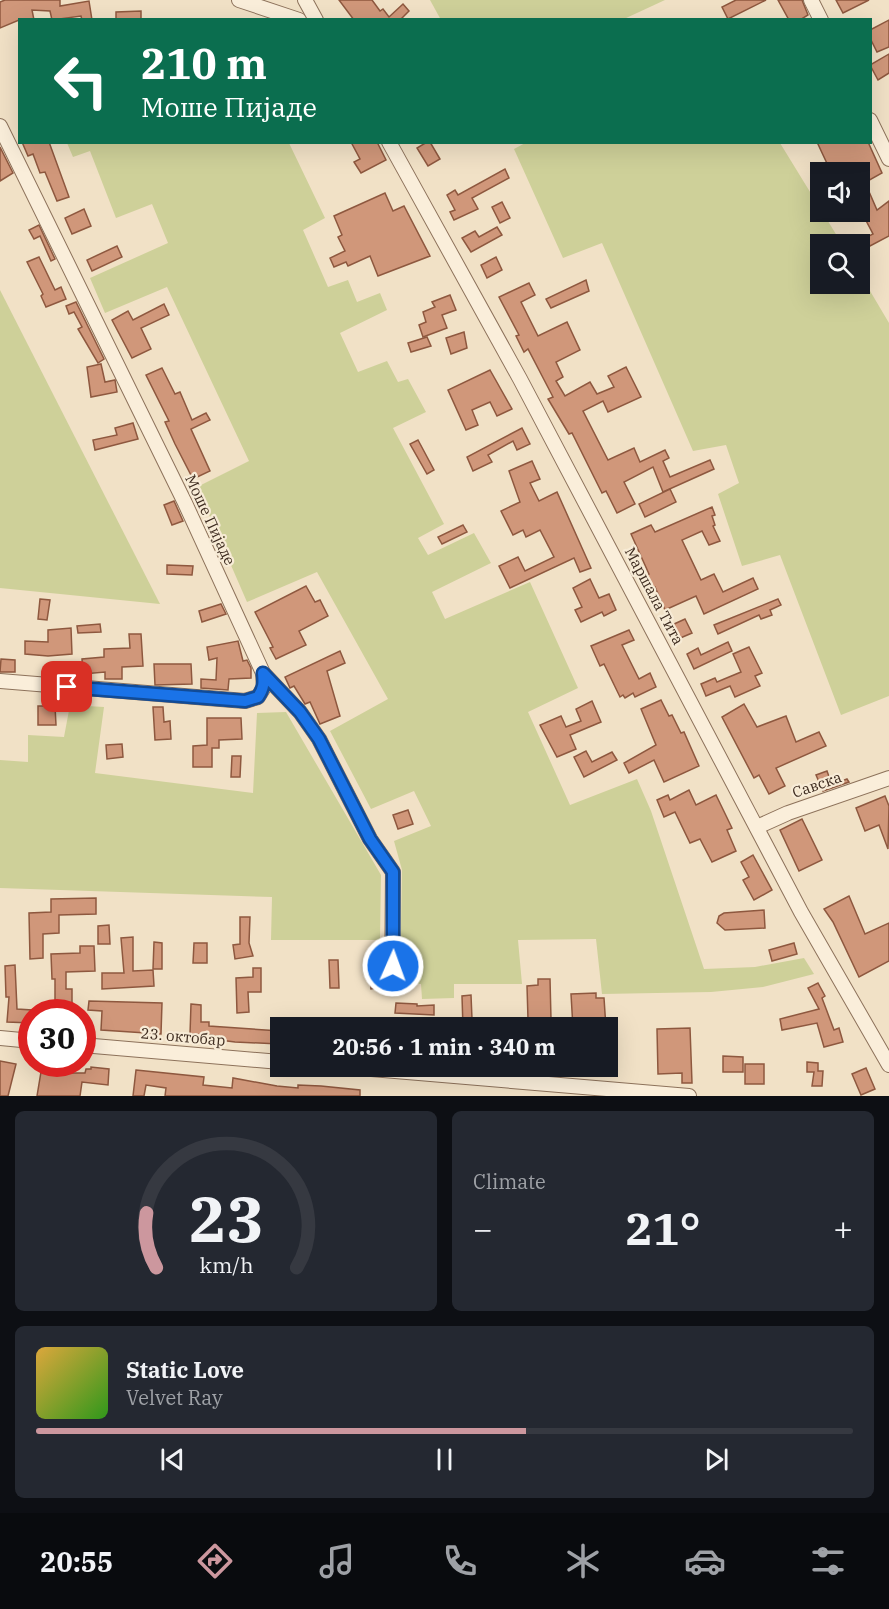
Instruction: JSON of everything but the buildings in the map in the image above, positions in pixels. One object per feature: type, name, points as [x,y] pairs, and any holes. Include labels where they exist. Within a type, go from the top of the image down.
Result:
[{"type":"street","points":[[239,0],[293,18]]},
{"type":"street","points":[[305,0],[315,18]]},
{"type":"street","points":[[811,0],[820,18]]},
{"type":"street","points":[[872,124],[889,159]]},
{"type":"street","name":"Моше Пијаде","points":[[0,126],[185,503],[263,673],[300,712],[319,739],[365,830],[393,872],[393,987]]},
{"type":"street","name":"Маршала Тита","points":[[390,144],[520,379],[801,912],[889,1065]]},
{"type":"street","points":[[0,681],[245,701],[258,697],[262,692],[263,673]]},
{"type":"street","name":"Савска","points":[[757,827],[788,813],[889,778]]},
{"type":"street","points":[[0,1038],[18,1040]]},
{"type":"street","name":"23. октобар","points":[[96,1046],[270,1061]]},
{"type":"street","points":[[465,1077],[689,1096]]},
{"type":"green space","points":[[430,0],[665,0],[626,18],[440,18]]},
{"type":"green space","points":[[67,144],[289,144],[325,218],[303,230],[328,287],[348,280],[357,302],[380,293],[387,310],[340,333],[358,372],[387,361],[398,382],[408,379],[426,412],[393,428],[444,524],[418,538],[428,555],[474,533],[491,563],[432,592],[445,619],[530,582],[578,688],[528,712],[570,805],[637,779],[651,811],[704,969],[755,967],[804,958],[814,974],[763,987],[711,992],[602,994],[596,939],[518,940],[522,984],[454,984],[454,998],[422,999],[421,984],[400,983],[402,870],[394,841],[431,826],[414,791],[371,809],[330,731],[388,699],[317,572],[247,602],[197,487],[249,461],[167,287],[105,313],[90,278],[168,243],[152,204],[116,218],[90,151],[73,157]]},
{"type":"green space","points":[[523,144],[781,144],[810,192],[810,222],[828,222],[836,234],[810,234],[810,294],[870,294],[870,291],[889,323],[889,696],[841,715],[780,555],[742,566],[718,494],[739,483],[726,445],[693,451],[602,243],[563,258],[514,149]]},
{"type":"green space","points":[[0,290],[160,604],[0,588]]},
{"type":"green space","points":[[70,705],[104,707],[95,773],[253,793],[257,713],[286,712],[381,875],[380,940],[271,940],[272,897],[0,888],[0,760],[28,762],[28,735],[64,737]]},
{"type":"route","points":[[67,687],[245,701],[258,697],[262,692],[263,673],[300,712],[319,739],[349,802],[370,839],[393,872],[395,925],[393,966]]}]
